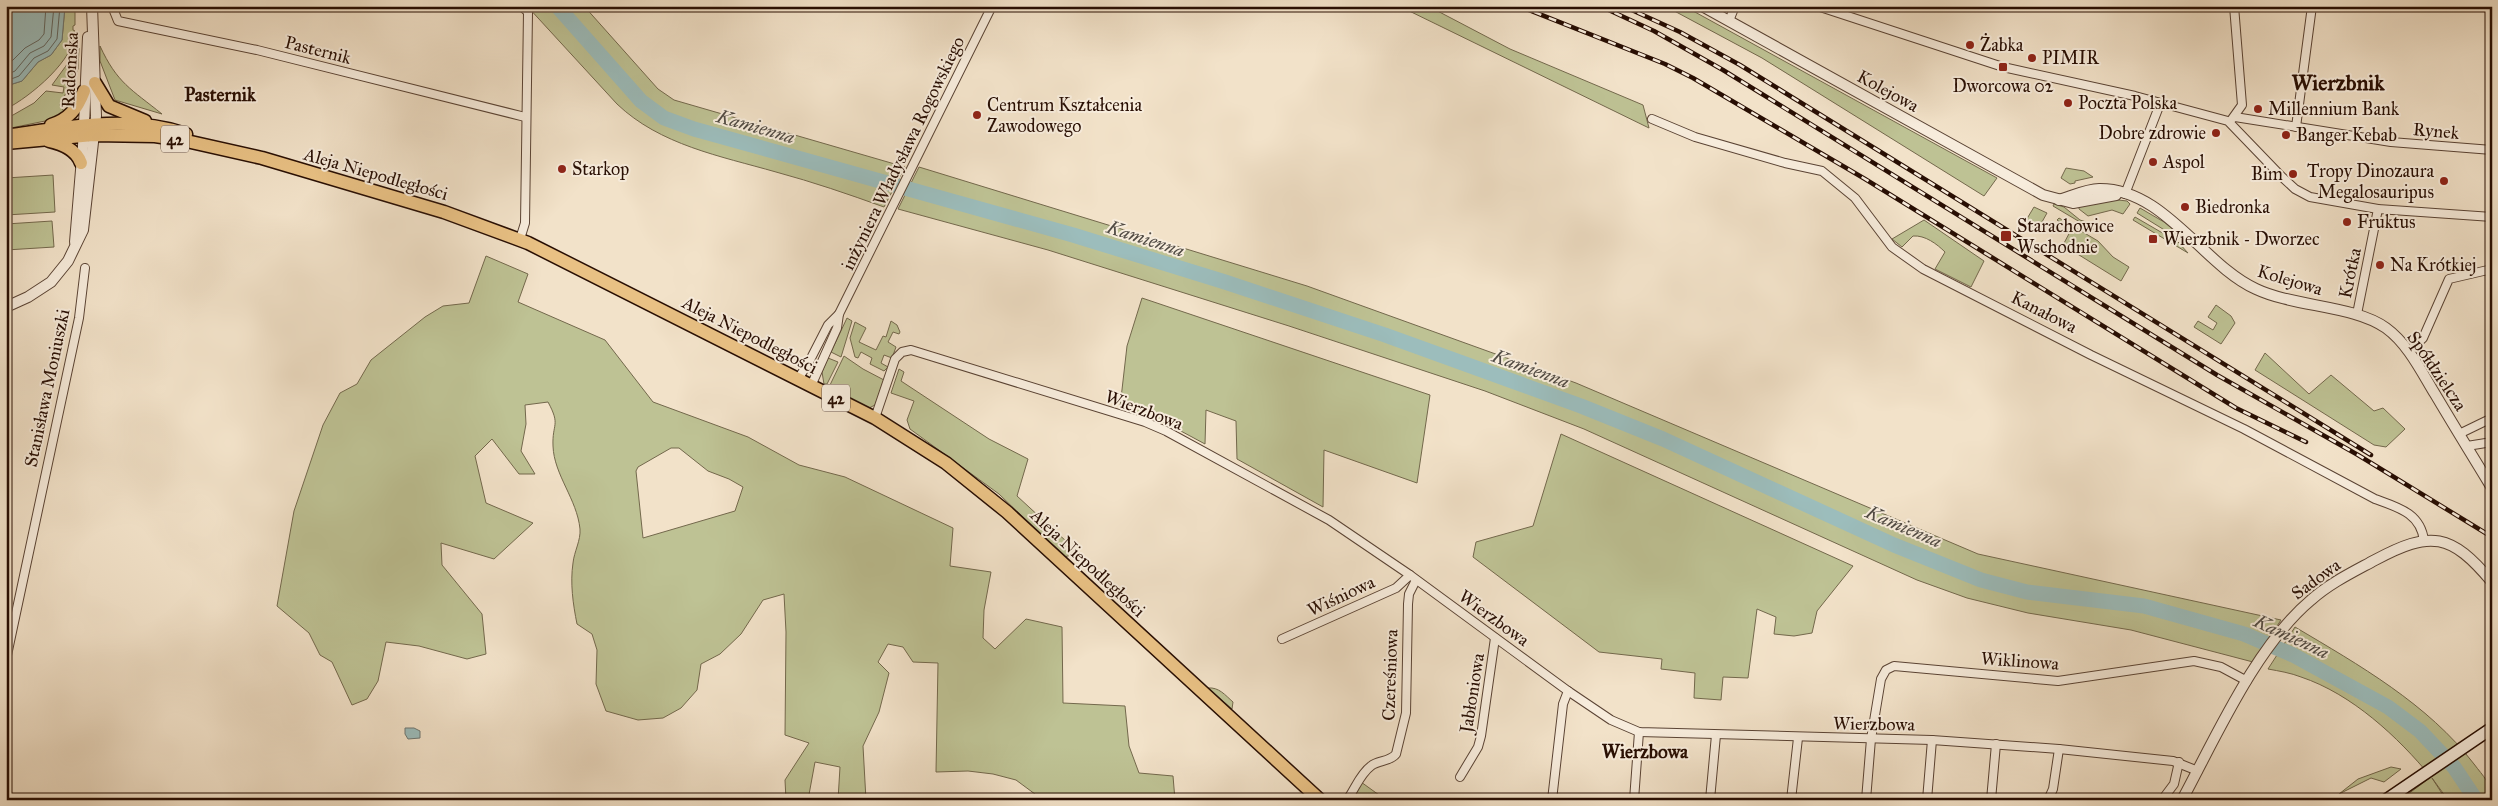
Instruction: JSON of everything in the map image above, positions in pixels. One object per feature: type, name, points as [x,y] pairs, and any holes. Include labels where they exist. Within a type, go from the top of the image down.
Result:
[{"type":"main road","points":[[95,84],[103,99],[112,108],[157,125]]},
{"type":"main road","points":[[22,133],[67,118],[78,106],[84,91]]},
{"type":"main road","name":"Aleja Niepodległości","points":[[89,130],[157,125],[255,157],[456,216],[520,239],[875,418],[946,463],[982,491],[1320,800]]},
{"type":"main road","name":"Aleja Niepodległości","points":[[89,130],[182,140],[255,157]]},
{"type":"main road","name":"42","points":[[6,135],[89,130]]},
{"type":"main road","name":"42","points":[[6,143],[44,140],[89,130]]},
{"type":"main road","points":[[44,140],[70,149],[81,163]]},
{"type":"main road","points":[[2386,800],[2492,728]]},
{"type":"street","name":"Radomska","points":[[89,130],[95,84],[91,6]]},
{"type":"street","name":"Radomska","points":[[89,130],[84,91],[91,6]]},
{"type":"street","name":"Pasternik","points":[[112,6],[118,21],[257,50],[525,117]]},
{"type":"street","name":"inżyniera Władysława Rogowskiego","points":[[812,386],[837,328],[839,314],[992,6]]},
{"type":"street","name":"Kolejowa","points":[[1702,6],[2043,195],[2060,200],[2098,189],[2125,194],[2138,200],[2177,226],[2242,282],[2277,296],[2357,314]]},
{"type":"street","points":[[1729,22],[1735,6]]},
{"type":"street","name":"Rynek","points":[[1817,6],[1841,10],[2003,66],[2219,120],[2232,119],[2379,140],[2492,150]]},
{"type":"street","points":[[2234,6],[2242,104],[2232,119],[2295,189],[2310,197],[2330,202],[2378,209],[2492,217]]},
{"type":"street","points":[[2296,127],[2312,6]]},
{"type":"street","points":[[520,239],[524,223],[525,9]]},
{"type":"street","points":[[2125,194],[2160,104]]},
{"type":"street","name":"Kanałowa","points":[[1652,119],[1695,137],[1786,163],[1822,171],[1855,198],[1892,246],[1923,269],[2091,355],[2244,429],[2375,499],[2405,510],[2419,524],[2424,541]]},
{"type":"street","name":"Stanisława Moniuszki","points":[[75,246],[81,163],[89,130]]},
{"type":"street","name":"Stanisława Moniuszki","points":[[6,307],[28,297],[51,282],[68,261],[83,230],[89,130]]},
{"type":"street","name":"Krótka","points":[[2357,314],[2378,209]]},
{"type":"street","name":"Stanisława Moniuszki","points":[[6,660],[79,318],[85,268]]},
{"type":"street","points":[[2409,351],[2423,338],[2453,276],[2492,269]]},
{"type":"street","name":"inżyniera Władysława Rogowskiego","points":[[798,379],[828,325],[839,314]]},
{"type":"street","name":"Spółdzielcza","points":[[2357,314],[2387,328],[2409,351],[2492,488]]},
{"type":"street","name":"Wierzbowa","points":[[875,418],[898,356],[906,350],[918,350],[1153,426],[1309,508],[1568,691],[1611,720],[1639,732],[1798,738],[1932,740],[2059,749],[2179,762]]},
{"type":"street","points":[[2459,434],[2492,418]]},
{"type":"street","points":[[2467,446],[2492,442]]},
{"type":"street","name":"Sadowa","points":[[2182,800],[2247,681],[2288,622],[2310,600],[2337,581],[2402,546],[2424,541],[2443,542],[2467,554],[2492,582]]},
{"type":"street","name":"Wiśniowa","points":[[1282,639],[1412,581]]},
{"type":"street","name":"Czereśniowa","points":[[1347,800],[1367,768],[1395,756],[1401,739],[1406,713],[1408,604],[1412,581]]},
{"type":"street","name":"Jabłoniowa","points":[[1460,777],[1478,747],[1482,736],[1495,638]]},
{"type":"street","name":"Wiklinowa","points":[[1866,800],[1871,738],[1882,677],[1886,670],[1898,666],[2058,681],[2194,661],[2222,668],[2247,681]]},
{"type":"street","points":[[1552,800],[1563,704],[1568,691]]},
{"type":"street","points":[[1634,800],[1639,732]]},
{"type":"street","points":[[1710,800],[1716,735]]},
{"type":"street","points":[[1790,800],[1798,738]]},
{"type":"street","points":[[1927,800],[1932,740]]},
{"type":"street","points":[[1991,800],[1996,744]]},
{"type":"street","points":[[2048,800],[2053,789],[2059,749]]},
{"type":"street","points":[[2162,800],[2174,784],[2179,762],[2198,771]]},
{"type":"green space","points":[[65,6],[75,6],[75,25],[73,30],[75,31],[68,53],[60,65],[39,86],[6,109],[6,86],[22,81],[38,62],[51,55],[62,40]]},
{"type":"green space","points":[[527,6],[584,6],[658,89],[674,100],[905,167],[884,207],[803,180],[712,154],[671,139],[652,130],[617,104]]},
{"type":"green space","points":[[1399,6],[1428,6],[1510,49],[1643,105],[1649,128]]},
{"type":"green space","points":[[1665,6],[1684,6],[1997,178],[1984,196],[1762,58]]},
{"type":"green space","points":[[100,46],[112,69],[126,85],[162,114],[115,100],[100,61]]},
{"type":"green space","points":[[79,48],[78,69],[60,105],[65,113],[50,120],[6,129],[6,119],[34,103],[46,91],[63,93],[64,87],[52,85]]},
{"type":"green space","points":[[919,167],[1307,286],[1576,383],[1978,554],[2281,620],[2253,662],[2131,630],[2028,613],[1967,598],[1917,580],[1584,429],[1485,391],[1289,326],[1048,250],[898,209]]},
{"type":"green space","points":[[2066,168],[2084,171],[2093,177],[2070,184],[2061,178]]},
{"type":"green space","points":[[53,175],[55,212],[6,215],[6,178]]},
{"type":"green space","points":[[2110,199],[2127,201],[2130,204],[2123,214],[2112,210],[2088,216],[2079,209],[2079,206]]},
{"type":"green space","points":[[2054,204],[2064,207],[2080,220],[2102,227],[2102,232],[2090,228],[2053,206]]},
{"type":"green space","points":[[2034,207],[2047,213],[2038,229],[2025,222]]},
{"type":"green space","points":[[2140,208],[2164,222],[2181,236],[2179,239],[2137,213]]},
{"type":"green space","points":[[2135,217],[2178,242],[2188,253],[2133,220]]},
{"type":"green space","points":[[2059,218],[2098,241],[2113,257],[2129,267],[2121,281],[2063,245],[2071,230],[2057,220]]},
{"type":"green space","points":[[1924,220],[1984,261],[1971,287],[1935,269],[1945,252],[1930,241],[1922,237],[1913,236],[1902,247],[1892,239]]},
{"type":"green space","points":[[52,221],[54,247],[6,250],[6,224]]},
{"type":"green space","points":[[486,256],[528,274],[518,302],[605,340],[653,402],[748,437],[799,465],[845,477],[953,528],[950,566],[991,572],[984,610],[983,638],[995,649],[1026,619],[1062,627],[1063,703],[1125,706],[1129,746],[1139,773],[1173,776],[1175,800],[1043,800],[1016,780],[993,774],[968,771],[936,772],[938,663],[913,662],[903,647],[888,644],[878,662],[889,673],[879,712],[863,746],[866,800],[838,800],[840,767],[815,762],[808,800],[786,800],[785,780],[809,743],[785,735],[786,632],[784,594],[763,600],[741,634],[720,654],[701,664],[697,690],[681,708],[663,718],[638,720],[606,711],[596,684],[597,650],[592,634],[577,624],[572,594],[572,571],[580,529],[575,507],[554,457],[553,438],[555,420],[548,402],[525,405],[526,424],[521,451],[535,474],[519,474],[492,439],[475,456],[486,503],[533,523],[494,559],[441,543],[442,565],[482,614],[486,654],[467,659],[419,646],[386,642],[378,681],[367,699],[352,705],[332,662],[320,655],[309,633],[277,606],[294,511],[323,425],[340,393],[357,384],[371,360],[425,317],[443,306],[469,303]],"holes":[[[671,448],[679,448],[708,471],[743,487],[735,511],[643,538],[636,471],[638,467]]]},
{"type":"green space","points":[[1142,298],[1430,395],[1417,483],[1324,450],[1323,507],[1237,459],[1236,421],[1206,410],[1205,444],[1166,423],[1120,407],[1127,346]]},
{"type":"green space","points":[[2216,305],[2231,316],[2235,323],[2221,344],[2194,327],[2198,321],[2213,330],[2217,323],[2208,317]]},
{"type":"green space","points":[[847,318],[852,321],[841,357],[831,352]]},
{"type":"green space","points":[[891,321],[897,325],[900,332],[899,334],[893,332],[888,342],[896,347],[892,358],[884,355],[881,363],[888,367],[884,371],[870,364],[872,358],[861,352],[858,358],[855,357],[850,338],[855,322],[866,328],[859,342],[876,350],[883,336],[886,337]]},
{"type":"green space","points":[[2265,353],[2309,394],[2331,375],[2374,411],[2383,408],[2405,429],[2386,447],[2374,445],[2255,370]]},
{"type":"green space","points":[[844,356],[884,380],[875,405],[869,408],[832,389],[830,385]]},
{"type":"green space","points":[[828,358],[838,362],[827,384],[824,384],[822,372]]},
{"type":"green space","points":[[899,369],[904,372],[901,381],[989,439],[1028,459],[1017,496],[1079,553],[1064,557],[999,494],[910,429],[907,420],[914,401],[891,393]]},
{"type":"green space","points":[[1561,434],[1853,566],[1817,611],[1812,633],[1794,636],[1774,634],[1776,617],[1757,609],[1748,678],[1723,677],[1721,700],[1694,698],[1695,673],[1661,669],[1662,659],[1599,652],[1473,557],[1476,542],[1533,526]]},
{"type":"green space","points":[[2295,627],[2368,671],[2414,704],[2436,723],[2456,742],[2484,776],[2492,794],[2492,800],[2448,800],[2432,778],[2443,795],[2439,800],[2400,800],[2431,777],[2389,732],[2373,718],[2338,694],[2297,676],[2268,669]]},
{"type":"green space","points":[[1208,688],[1219,690],[1224,694],[1233,702],[1232,709]]},
{"type":"green space","points":[[2391,767],[2401,769],[2384,782],[2371,778],[2339,794],[2358,779]]},
{"type":"green space","points":[[1361,782],[1386,800],[1350,800]]},
{"type":"water","points":[[6,6],[65,6],[62,40],[51,55],[38,62],[22,81],[6,86]]},
{"type":"water","points":[[405,728],[414,728],[420,731],[420,738],[408,739],[405,734]]},
{"type":"waterway","name":"Kamienna","points":[[557,6],[641,101],[664,118],[694,129],[1073,235],[1225,282],[1385,335],[1581,406],[1663,439],[1894,545],[1981,580],[2027,592],[2144,606],[2244,634],[2293,655],[2388,707],[2420,731],[2454,767],[2476,800]]},
{"type":"railway","points":[[1519,6],[1665,64],[1693,78],[1865,179],[2236,408],[2306,442]]},
{"type":"railway","points":[[1600,6],[1654,31],[1723,70],[2217,375],[2358,455],[2492,537]]},
{"type":"railway","points":[[1623,6],[1680,32],[1740,65],[2371,455]]},
{"type":"place","name":"Żabka","points":[[1970,45]]},
{"type":"place","name":"PIMIR","points":[[2032,58]]},
{"type":"place","name":"Dworcowa 02","points":[[2003,67]]},
{"type":"place","name":"Poczta Polska","points":[[2068,103]]},
{"type":"place","name":"Millennium Bank","points":[[2258,109]]},
{"type":"place","name":"Centrum Kształcenia Zawodowego","points":[[977,115]]},
{"type":"place","name":"Dobre zdrowie","points":[[2216,133]]},
{"type":"place","name":"Banger Kebab","points":[[2286,135]]},
{"type":"place","name":"Aspol","points":[[2153,162]]},
{"type":"place","name":"Starkop","points":[[562,169]]},
{"type":"place","name":"Bim","points":[[2293,174]]},
{"type":"place","name":"Tropy Dinozaura Megalosauripus","points":[[2444,181]]},
{"type":"place","name":"Biedronka","points":[[2185,207]]},
{"type":"place","name":"Fruktus","points":[[2347,222]]},
{"type":"place","name":"Starachowice Wschodnie","points":[[2006,236]]},
{"type":"place","name":"Wierzbnik - Dworzec","points":[[2153,239]]},
{"type":"place","name":"Na Krótkiej","points":[[2380,265]]},
{"type":"district","name":"Wierzbnik","points":[[2338,82]]},
{"type":"district","name":"Pasternik","points":[[220,94]]},
{"type":"district","name":"Wierzbowa","points":[[1645,751]]}]
